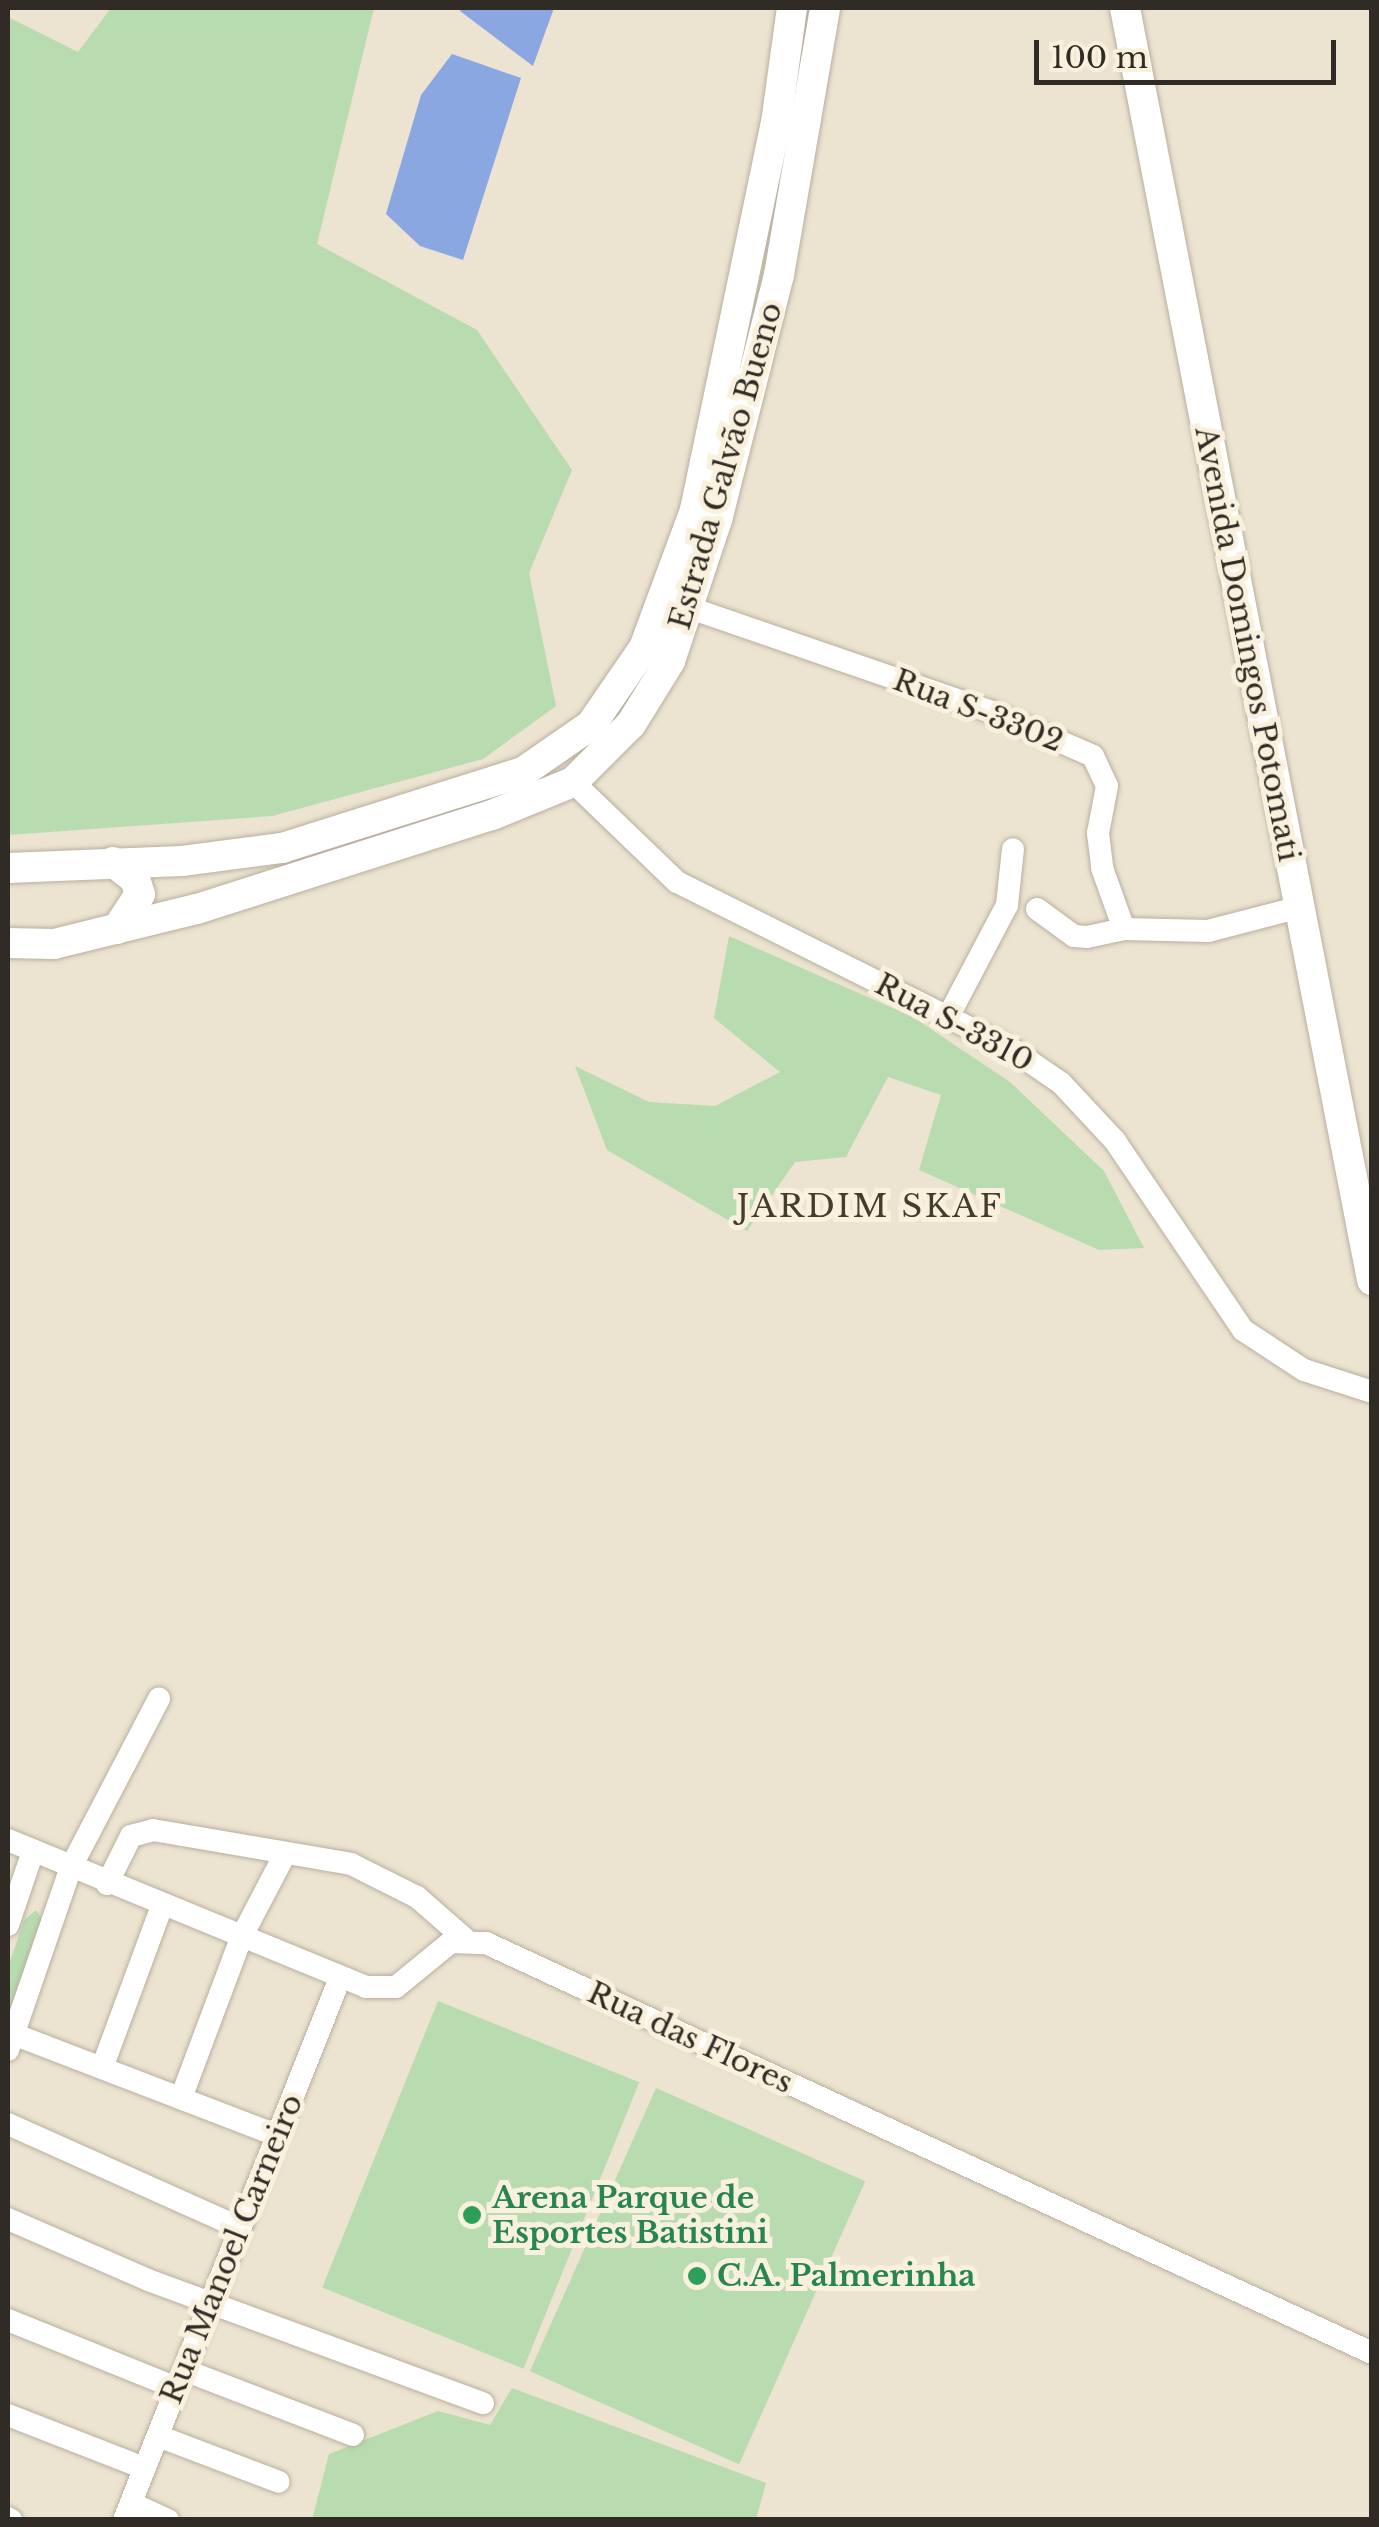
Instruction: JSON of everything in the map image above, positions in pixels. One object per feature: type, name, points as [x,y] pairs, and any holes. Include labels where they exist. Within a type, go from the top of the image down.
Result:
[{"type":"main road","name":"Estrada Galvão Bueno","points":[[8,868],[182,861],[282,848],[419,808],[522,772],[590,725],[611,701],[644,648],[695,510],[776,123],[792,8]]},
{"type":"main road","name":"Estrada Galvão Bueno","points":[[8,943],[54,944],[117,930],[476,821],[574,782],[641,709],[690,608],[779,275],[825,8]]},
{"type":"main road","name":"Avenida Domingos Potomati","points":[[1125,8],[1372,1280]]},
{"type":"main road","points":[[113,862],[135,879],[140,894],[117,930]]},
{"type":"street","name":"Rua S-3302","points":[[690,608],[992,712],[1093,756],[1108,786],[1099,848],[1124,929]]},
{"type":"street","name":"Rua S-3310","points":[[574,782],[618,832],[677,882],[1010,1048],[1082,1102],[1243,1330],[1304,1370],[1372,1392]]},
{"type":"street","points":[[948,1017],[1007,906],[1013,849]]},
{"type":"street","points":[[1038,909],[1074,936],[1124,929],[1208,931],[1297,908]]},
{"type":"street","points":[[159,1699],[72,1866],[10,2042],[102,2068],[276,2134]]},
{"type":"street","name":"Rua das Flores","points":[[108,1884],[124,1844],[142,1832],[351,1864],[396,1885],[464,1938],[486,1943],[1372,2353]]},
{"type":"street","points":[[8,1840],[340,1978],[396,1986],[442,1946],[464,1938]]},
{"type":"street","points":[[8,1925],[34,1851]]},
{"type":"street","points":[[181,2098],[240,1938],[285,1854]]},
{"type":"street","points":[[102,2068],[162,1906]]},
{"type":"street","name":"Rua Manoel Carneiro","points":[[128,2511],[340,1978]]},
{"type":"street","points":[[8,2124],[240,2228]]},
{"type":"street","points":[[8,2220],[210,2302],[483,2403]]},
{"type":"street","points":[[8,2320],[353,2435]]},
{"type":"street","points":[[8,2415],[144,2468]]},
{"type":"street","points":[[158,2436],[280,2482]]},
{"type":"street","points":[[128,2511],[168,2520]]},
{"type":"green space","points":[[111,8],[374,8],[317,244],[477,330],[572,470],[529,573],[556,706],[483,759],[272,816],[8,835],[8,17],[78,52]]},
{"type":"green space","points":[[729,936],[913,1017],[1010,1082],[1104,1171],[1144,1248],[1099,1250],[919,1170],[941,1095],[888,1077],[846,1157],[795,1162],[747,1231],[607,1150],[575,1066],[649,1102],[715,1106],[780,1072],[714,1018]]},
{"type":"green space","points":[[36,1910],[44,1923],[8,2018],[8,1967],[24,1920]]},
{"type":"green space","name":"Arena Parque de Esportes Batistini","points":[[438,2001],[639,2082],[523,2369],[322,2287]]},
{"type":"green space","name":"C.A. Palmerinha","points":[[656,2088],[865,2181],[739,2464],[530,2371]]},
{"type":"green space","points":[[512,2388],[766,2483],[756,2519],[312,2520],[329,2454],[438,2411],[490,2425]]},
{"type":"water","points":[[461,8],[554,8],[533,66]]},
{"type":"water","points":[[452,54],[521,78],[463,260],[420,246],[386,214],[421,95]]},
{"type":"place","name":"Arena Parque de Esportes Batistini","points":[[472,2215]]},
{"type":"place","name":"C.A. Palmerinha","points":[[697,2276]]},
{"type":"district","name":"JARDIM SKAF","points":[[870,1206]]}]
